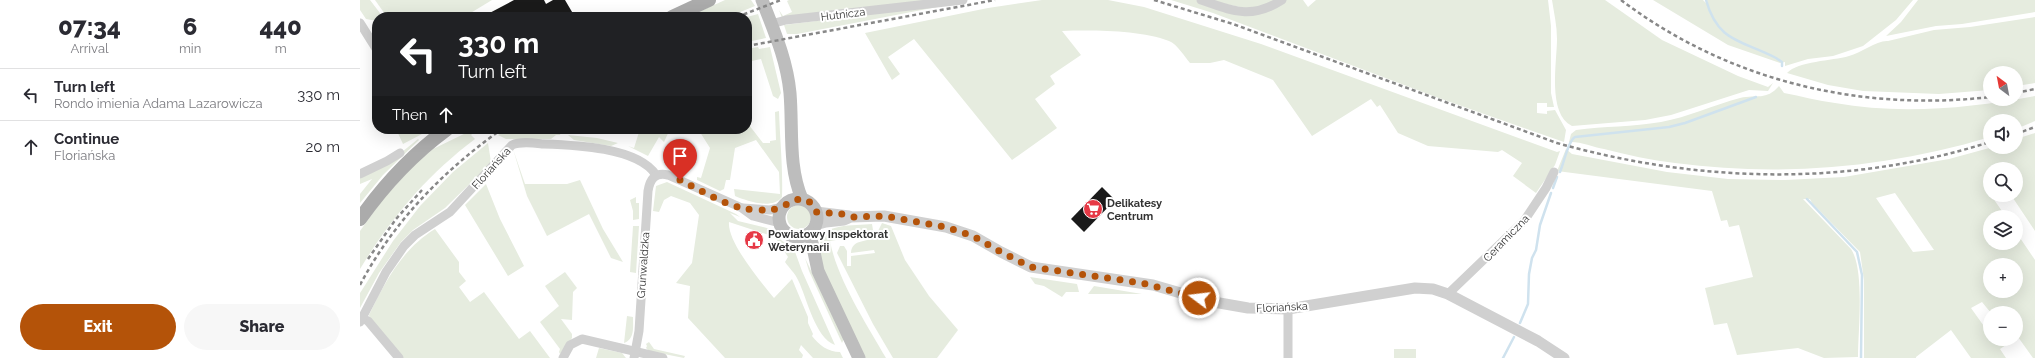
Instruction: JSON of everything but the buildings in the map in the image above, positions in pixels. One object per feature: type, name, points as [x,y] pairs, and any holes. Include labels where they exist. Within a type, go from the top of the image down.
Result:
[{"type":"main road","points":[[683,12],[709,0]]},
{"type":"main road","points":[[762,0],[783,55],[788,77],[792,153],[802,199]]},
{"type":"main road","points":[[360,219],[382,189],[406,164],[441,134]]},
{"type":"main road","points":[[792,153],[785,205],[780,215],[780,223],[785,231],[807,232]]},
{"type":"main road","points":[[785,205],[797,199],[802,199],[811,204],[816,212],[802,242],[813,265],[818,271],[859,358]]},
{"type":"street","name":"Hutnicza","points":[[772,24],[786,20],[963,0]]},
{"type":"street","points":[[1201,0],[1236,12],[1249,13],[1265,10],[1282,0]]},
{"type":"street","points":[[360,23],[372,42]]},
{"type":"street","name":"Floriańska","points":[[361,320],[386,272],[404,246],[415,235],[450,212],[512,145],[518,143],[553,144],[604,149],[620,153],[641,162],[652,169],[656,175]]},
{"type":"street","points":[[360,174],[388,161],[400,153]]},
{"type":"street","name":"Ceramiczna","points":[[1448,294],[1524,221],[1546,188],[1554,172]]},
{"type":"street","points":[[656,175],[668,174],[742,208],[753,216],[780,223]]},
{"type":"street","name":"Grunwaldzka","points":[[635,355],[648,190],[650,180],[656,175]]},
{"type":"street","points":[[742,208],[770,210],[785,205]]},
{"type":"street","name":"Floriańska","points":[[816,212],[842,214],[852,217]]},
{"type":"street","name":"Floriańska","points":[[807,232],[852,217],[884,216],[946,227],[973,236],[1001,252],[1028,265],[1041,269],[1102,276],[1153,285],[1208,300],[1248,308],[1288,309],[1420,288],[1433,289],[1448,294],[1538,341],[1564,358]]},
{"type":"street","points":[[1288,309],[1288,358]]},
{"type":"street","points":[[361,320],[368,321],[399,358]]},
{"type":"street","points":[[563,358],[570,345],[582,339],[635,355],[663,358]]},
{"type":"shaded area","points":[[360,0],[370,0],[379,12],[372,12],[372,20],[366,19],[360,10]]},
{"type":"shaded area","points":[[375,0],[492,0],[472,12],[383,12]]},
{"type":"shaded area","points":[[725,0],[751,0],[755,6],[740,12],[699,12]]},
{"type":"shaded area","points":[[950,0],[782,18],[779,10],[783,16],[792,12],[787,1]]},
{"type":"shaded area","points":[[1042,0],[1108,0],[1144,7],[1261,44],[1557,152],[1560,151],[1555,165],[1536,193],[1513,176],[1522,163],[1502,150],[1498,152],[1428,146],[1398,133],[1380,105],[1377,107],[1371,99],[1312,136],[1273,80],[1224,60],[1210,63],[1190,63],[1175,45],[1169,41],[1157,37],[1102,31],[1062,31],[1081,55],[1050,76],[1055,84],[1035,99],[1057,128],[1012,160],[914,39],[888,57],[900,74],[892,80],[865,33],[988,8]]},
{"type":"shaded area","points":[[1171,0],[1196,0],[1232,13],[1285,0],[1303,0],[1308,7],[1316,0],[1548,0],[1551,26],[1551,93],[1554,107],[1547,107],[1547,103],[1537,103],[1537,113],[1547,114],[1547,111],[1555,110],[1566,130],[1564,142],[1436,97],[1213,13]]},
{"type":"shaded area","points":[[1207,0],[1278,0],[1254,10]]},
{"type":"shaded area","points":[[1552,0],[1605,0],[1662,40],[1738,76],[1768,87],[1773,83],[1768,91],[1749,90],[1671,115],[1645,120],[1572,126],[1564,120],[1559,111],[1556,99],[1555,73],[1557,34]]},
{"type":"shaded area","points":[[1653,0],[1703,0],[1708,5],[1707,0],[1913,0],[1896,20],[1863,46],[1833,56],[1808,59],[1785,66],[1785,62],[1780,63],[1728,45]]},
{"type":"shaded area","points":[[1918,0],[2035,0],[2035,12],[1962,24],[1936,26],[1886,36],[1901,22]]},
{"type":"shaded area","points":[[953,4],[797,34],[787,34],[784,25]]},
{"type":"shaded area","points":[[758,14],[766,38],[752,41],[752,16]]},
{"type":"shaded area","points":[[2035,17],[2035,83],[2023,85],[2023,66],[1983,66],[1983,91],[1939,94],[1863,91],[1828,85],[1787,73],[1799,66],[1849,56],[1879,42],[1934,30],[1970,27]]},
{"type":"shaded area","points":[[758,47],[759,49],[770,47],[781,93],[778,99],[773,96],[761,59],[752,61],[752,48]]},
{"type":"shaded area","points":[[1779,86],[1784,93],[1860,107],[1885,109],[1961,107],[1983,104],[1983,106],[2023,106],[2023,98],[2035,96],[2035,121],[2023,126],[2023,114],[1983,114],[1983,139],[1952,148],[1873,163],[1794,169],[1715,167],[1675,163],[1630,155],[1582,143],[1569,142],[1571,134],[1576,130],[1661,122],[1740,98],[1761,96],[1770,94]]},
{"type":"shaded area","points":[[779,111],[782,165],[782,197],[778,201],[766,204],[735,196],[734,189],[780,194],[779,172],[756,140],[735,148],[730,180],[726,180],[724,189],[720,191],[697,180],[697,177],[701,178],[710,148],[701,134],[752,134],[752,129],[763,143],[770,143],[770,141],[776,140],[775,112]]},
{"type":"shaded area","points":[[2035,133],[2035,231],[2023,213],[2023,210],[2021,210],[2016,202],[2023,202],[2023,162],[1983,162],[1983,202],[1996,202],[2001,210],[1983,210],[1983,250],[2023,250],[2023,242],[2035,260],[2035,358],[2033,358],[2023,344],[2023,306],[1985,306],[1982,302],[1971,308],[1983,325],[1983,346],[2004,346],[2000,349],[2006,358],[1971,358],[1951,330],[1916,358],[1864,358],[1864,280],[1860,252],[1812,203],[1810,199],[1803,199],[1851,249],[1855,259],[1858,271],[1860,301],[1858,357],[1824,358],[1798,348],[1737,355],[1727,323],[1714,325],[1705,288],[1753,277],[1739,225],[1729,227],[1727,220],[1721,221],[1712,191],[1557,171],[1566,149],[1572,154],[1667,172],[1728,179],[1785,180],[1844,177],[1949,159],[1983,150],[1983,154],[2023,154],[2023,137]],"holes":[[[1895,193],[1934,250],[1913,252],[1876,198]]]},
{"type":"shaded area","points":[[398,134],[422,134],[403,144]]},
{"type":"shaded area","points":[[464,134],[472,134],[471,135],[475,139],[441,167],[411,198],[384,232],[360,269],[360,231],[383,199],[413,166],[433,149]]},
{"type":"shaded area","points":[[560,134],[551,139],[506,139],[498,135]]},
{"type":"shaded area","points":[[638,134],[668,134],[664,142],[659,137],[648,156],[628,146],[634,148]]},
{"type":"shaded area","points":[[568,135],[597,138],[618,143],[611,146],[574,140]]},
{"type":"shaded area","points":[[418,139],[419,140],[383,175],[360,203],[360,194],[372,179],[360,184],[360,178],[402,152]]},
{"type":"shaded area","points":[[488,143],[491,162],[489,165],[445,208],[413,230],[401,242],[379,273],[360,308],[360,293],[393,241],[420,206],[453,172]]},
{"type":"shaded area","points":[[513,149],[525,184],[567,184],[580,180],[603,229],[623,262],[611,258],[589,214],[547,236],[527,196]]},
{"type":"shaded area","points":[[667,182],[736,214],[740,217],[730,213],[738,221],[771,229],[781,240],[794,249],[802,271],[835,345],[828,341],[822,334],[812,317],[797,277],[785,262],[788,257],[775,237],[729,222],[733,240],[739,251],[774,298],[792,279],[808,317],[808,323],[813,334],[812,336],[824,347],[832,351],[840,352],[843,358],[813,358],[801,345],[799,350],[803,355],[802,358],[725,358],[688,318],[690,286],[676,283],[692,263],[699,215],[690,203],[671,196],[664,200],[659,212],[653,211],[656,186]]},
{"type":"shaded area","points":[[486,184],[500,219],[524,266],[508,276],[465,205]]},
{"type":"shaded area","points":[[636,197],[636,203],[639,203],[639,219],[633,220],[633,211],[630,200]]},
{"type":"shaded area","points":[[799,205],[808,208],[811,217],[808,226],[799,229],[790,226],[787,217],[790,208]]},
{"type":"shaded area","points":[[882,223],[891,226],[905,260],[929,296],[958,330],[937,358],[893,358],[873,324],[837,253],[840,246],[844,246],[847,251],[847,266],[851,266],[851,256],[875,253],[874,250],[851,253],[856,243],[875,237]]},
{"type":"shaded area","points":[[872,224],[873,230],[867,235],[830,241],[839,271],[846,286],[886,358],[865,358],[824,273],[818,252],[821,250],[821,241],[824,234],[829,230],[837,227]]},
{"type":"shaded area","points":[[633,226],[639,226],[636,273],[630,272]]},
{"type":"shaded area","points":[[435,229],[459,262],[459,272],[466,281],[459,287],[470,302],[484,292],[519,339],[530,331],[550,358],[402,358],[370,319],[369,315],[381,290],[404,256],[423,237]]},
{"type":"shaded area","points":[[805,258],[844,339],[842,343],[809,271]]},
{"type":"shaded area","points":[[565,272],[577,288],[573,292],[572,320],[561,319],[572,334],[572,338],[560,354],[560,349],[540,322],[559,306],[545,286]]},
{"type":"shaded area","points":[[1030,277],[1077,284],[1079,292],[1066,292],[1062,297],[1044,286],[1035,284]]},
{"type":"shaded area","points":[[1094,286],[1142,294],[1088,294]]},
{"type":"shaded area","points":[[627,316],[633,317],[633,329],[632,336],[624,343]]},
{"type":"shaded area","points":[[649,342],[654,349],[685,356],[684,358],[649,351],[646,348],[646,344]]},
{"type":"shaded area","points":[[599,348],[622,353],[626,358],[596,358]]},
{"type":"shaded area","points":[[1394,349],[1416,349],[1416,358],[1394,358]]},
{"type":"waterway","points":[[1706,0],[1711,14],[1717,25],[1724,33],[1742,43],[1776,58],[1782,62],[1782,66]]},
{"type":"waterway","points":[[1560,172],[1568,147],[1575,137],[1669,127],[1685,123],[1756,97]]},
{"type":"waterway","points":[[1553,188],[1557,177]]},
{"type":"waterway","points":[[1520,323],[1528,304],[1529,274],[1532,258],[1536,250],[1540,225],[1551,193]]},
{"type":"waterway","points":[[1807,199],[1857,252],[1862,275],[1861,358]]},
{"type":"waterway","points":[[1503,358],[1514,337]]},
{"type":"railway","points":[[750,12],[781,0]]},
{"type":"railway","points":[[752,45],[995,0]]},
{"type":"railway","points":[[1154,0],[1233,24],[1557,143],[1611,156],[1665,166],[1719,172],[1774,174],[1828,173],[1883,167],[1937,157],[1983,144]]},
{"type":"railway","points":[[1621,0],[1662,28],[1705,51],[1750,70],[1796,84],[1843,94],[1892,99],[1941,100],[1983,97]]},
{"type":"railway","points":[[2023,92],[2035,89]]},
{"type":"railway","points":[[2023,131],[2035,127]]},
{"type":"railway","points":[[360,285],[373,262],[404,219],[440,180],[495,134]]},
{"type":"railway","points":[[368,259],[396,219],[422,190]]},
{"type":"place","name":"Delikatesy Centrum","points":[[1093,209]]},
{"type":"place","name":"Powiatowy Inspektorat Weterynarii","points":[[754,240]]},
{"type":"route","points":[[680,180],[742,208],[774,210],[783,207],[792,200],[802,199],[811,204],[816,212],[842,214],[852,217],[884,216],[946,227],[973,236],[1031,267],[1153,285],[1199,298]]}]
